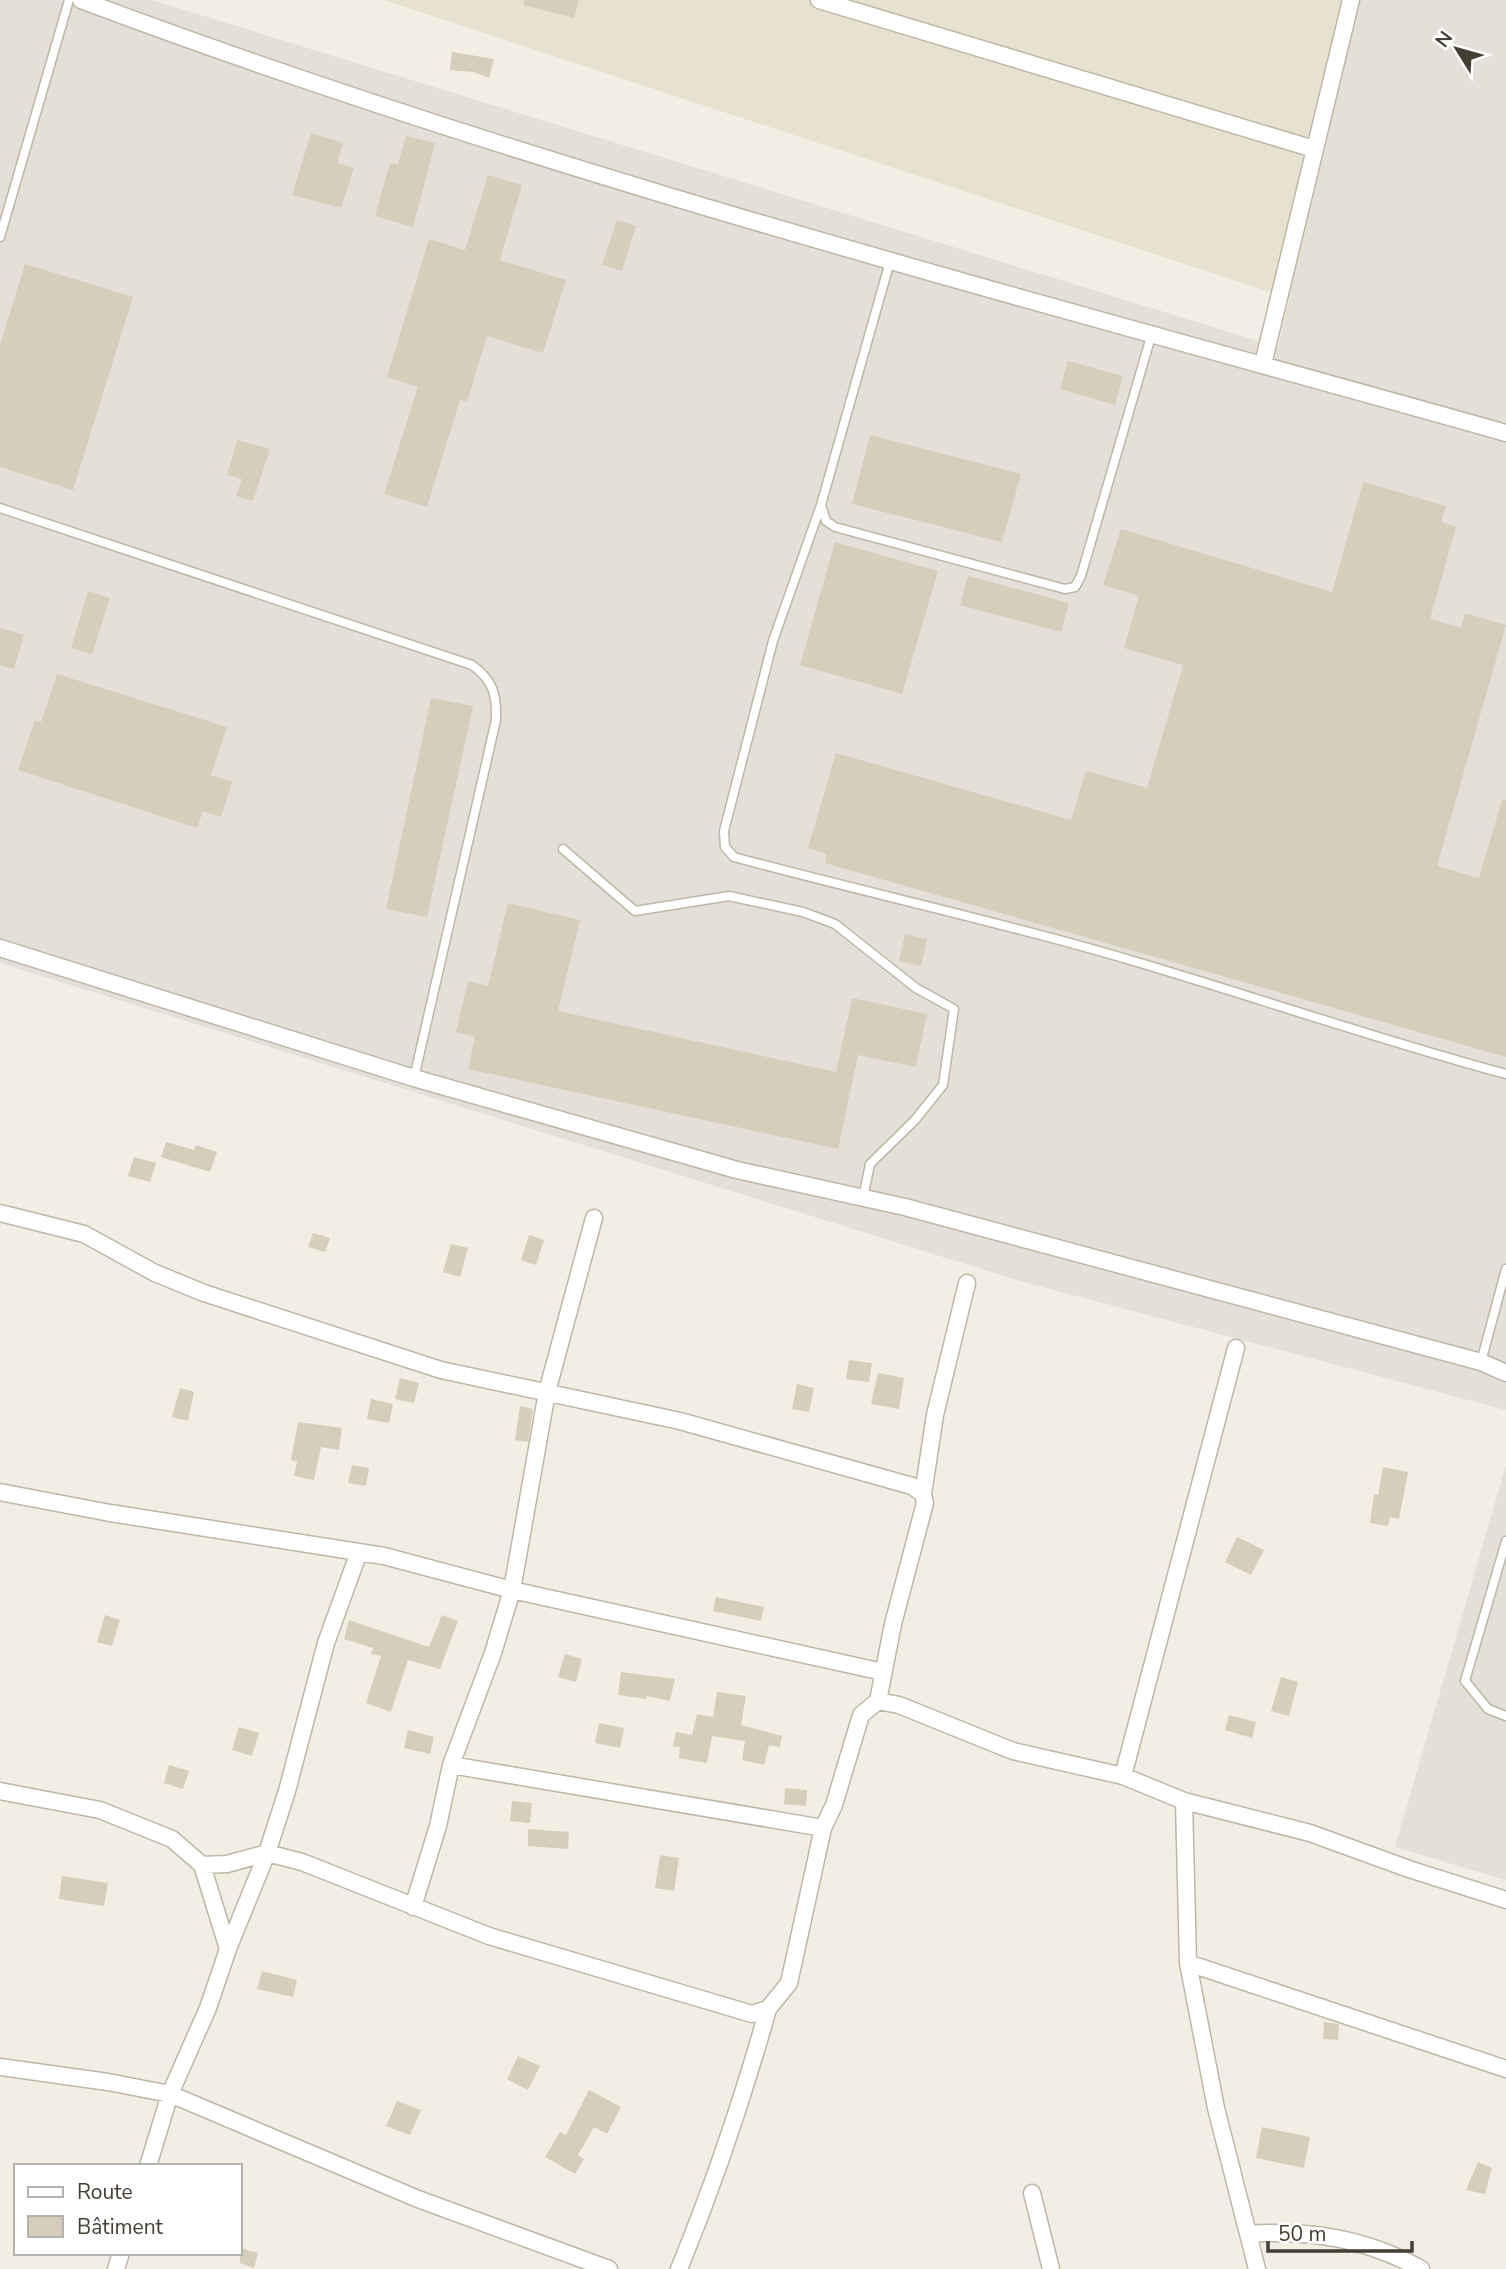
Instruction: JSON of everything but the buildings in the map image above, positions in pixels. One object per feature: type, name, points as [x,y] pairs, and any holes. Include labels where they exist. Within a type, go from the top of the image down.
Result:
[{"type":"street","points":[[81,0],[238,59],[564,164],[1506,433]]},
{"type":"street","points":[[819,0],[861,5],[1314,149]]},
{"type":"street","points":[[1263,365],[1351,0]]},
{"type":"street","points":[[0,948],[414,1078],[737,1170],[863,1198],[1480,1362],[1506,1373]]},
{"type":"street","points":[[0,1213],[84,1234],[155,1273],[441,1370],[680,1421],[912,1486],[923,1494]]},
{"type":"street","points":[[413,1907],[438,1826],[451,1765],[512,1590],[547,1392],[594,1218]]},
{"type":"street","points":[[678,2269],[739,2109],[768,2009],[789,1983],[824,1828],[834,1805],[861,1715],[878,1701],[925,1503],[923,1494],[936,1415],[967,1283]]},
{"type":"street","points":[[1123,1776],[1236,1348]]},
{"type":"street","points":[[0,1492],[110,1513],[384,1556],[512,1590],[884,1672]]},
{"type":"street","points":[[149,2164],[170,2094],[208,2008],[228,1949],[267,1853],[302,1738],[326,1643],[359,1552]]},
{"type":"street","points":[[878,1701],[899,1705],[1013,1751],[1123,1776],[1184,1801],[1310,1833],[1506,1900]]},
{"type":"street","points":[[451,1765],[824,1828]]},
{"type":"street","points":[[0,1791],[100,1810],[172,1839],[202,1865],[228,1949]]},
{"type":"street","points":[[1184,1801],[1188,1963],[1216,2108],[1257,2269]]},
{"type":"street","points":[[202,1865],[217,1866],[267,1853],[302,1861],[489,1936],[618,1972],[729,2010],[752,2014],[768,2009]]},
{"type":"street","points":[[1188,1963],[1506,2069]]},
{"type":"street","points":[[0,2067],[170,2094],[418,2199],[609,2269]]},
{"type":"street","points":[[1032,2193],[1051,2269]]},
{"type":"street","points":[[1248,2234],[1296,2231],[1373,2246],[1421,2269]]},
{"type":"lane","points":[[0,237],[69,0]]},
{"type":"lane","points":[[891,258],[821,505],[773,641],[724,831],[726,847],[734,857],[980,918],[1506,1074]]},
{"type":"lane","points":[[821,505],[826,521],[835,527],[1065,589],[1075,587],[1082,576],[1121,448],[1152,333]]},
{"type":"lane","points":[[0,509],[472,664],[487,677],[497,699],[496,720],[414,1078]]},
{"type":"lane","points":[[563,849],[635,911],[729,896],[803,912],[835,924],[916,988],[954,1009],[943,1086],[915,1120],[870,1164],[863,1198]]},
{"type":"lane","points":[[1480,1362],[1506,1269]]},
{"type":"lane","points":[[1506,1541],[1465,1681],[1488,1709],[1506,1716]]},
{"type":"shaded area","points":[[0,0],[152,0],[1278,347],[1360,0],[1506,0],[1506,1410],[1020,1281],[0,963]]},
{"type":"shaded area","points":[[384,0],[1367,0],[1294,300]]},
{"type":"shaded area","points":[[1506,1465],[1506,1880],[1395,1847]]}]
